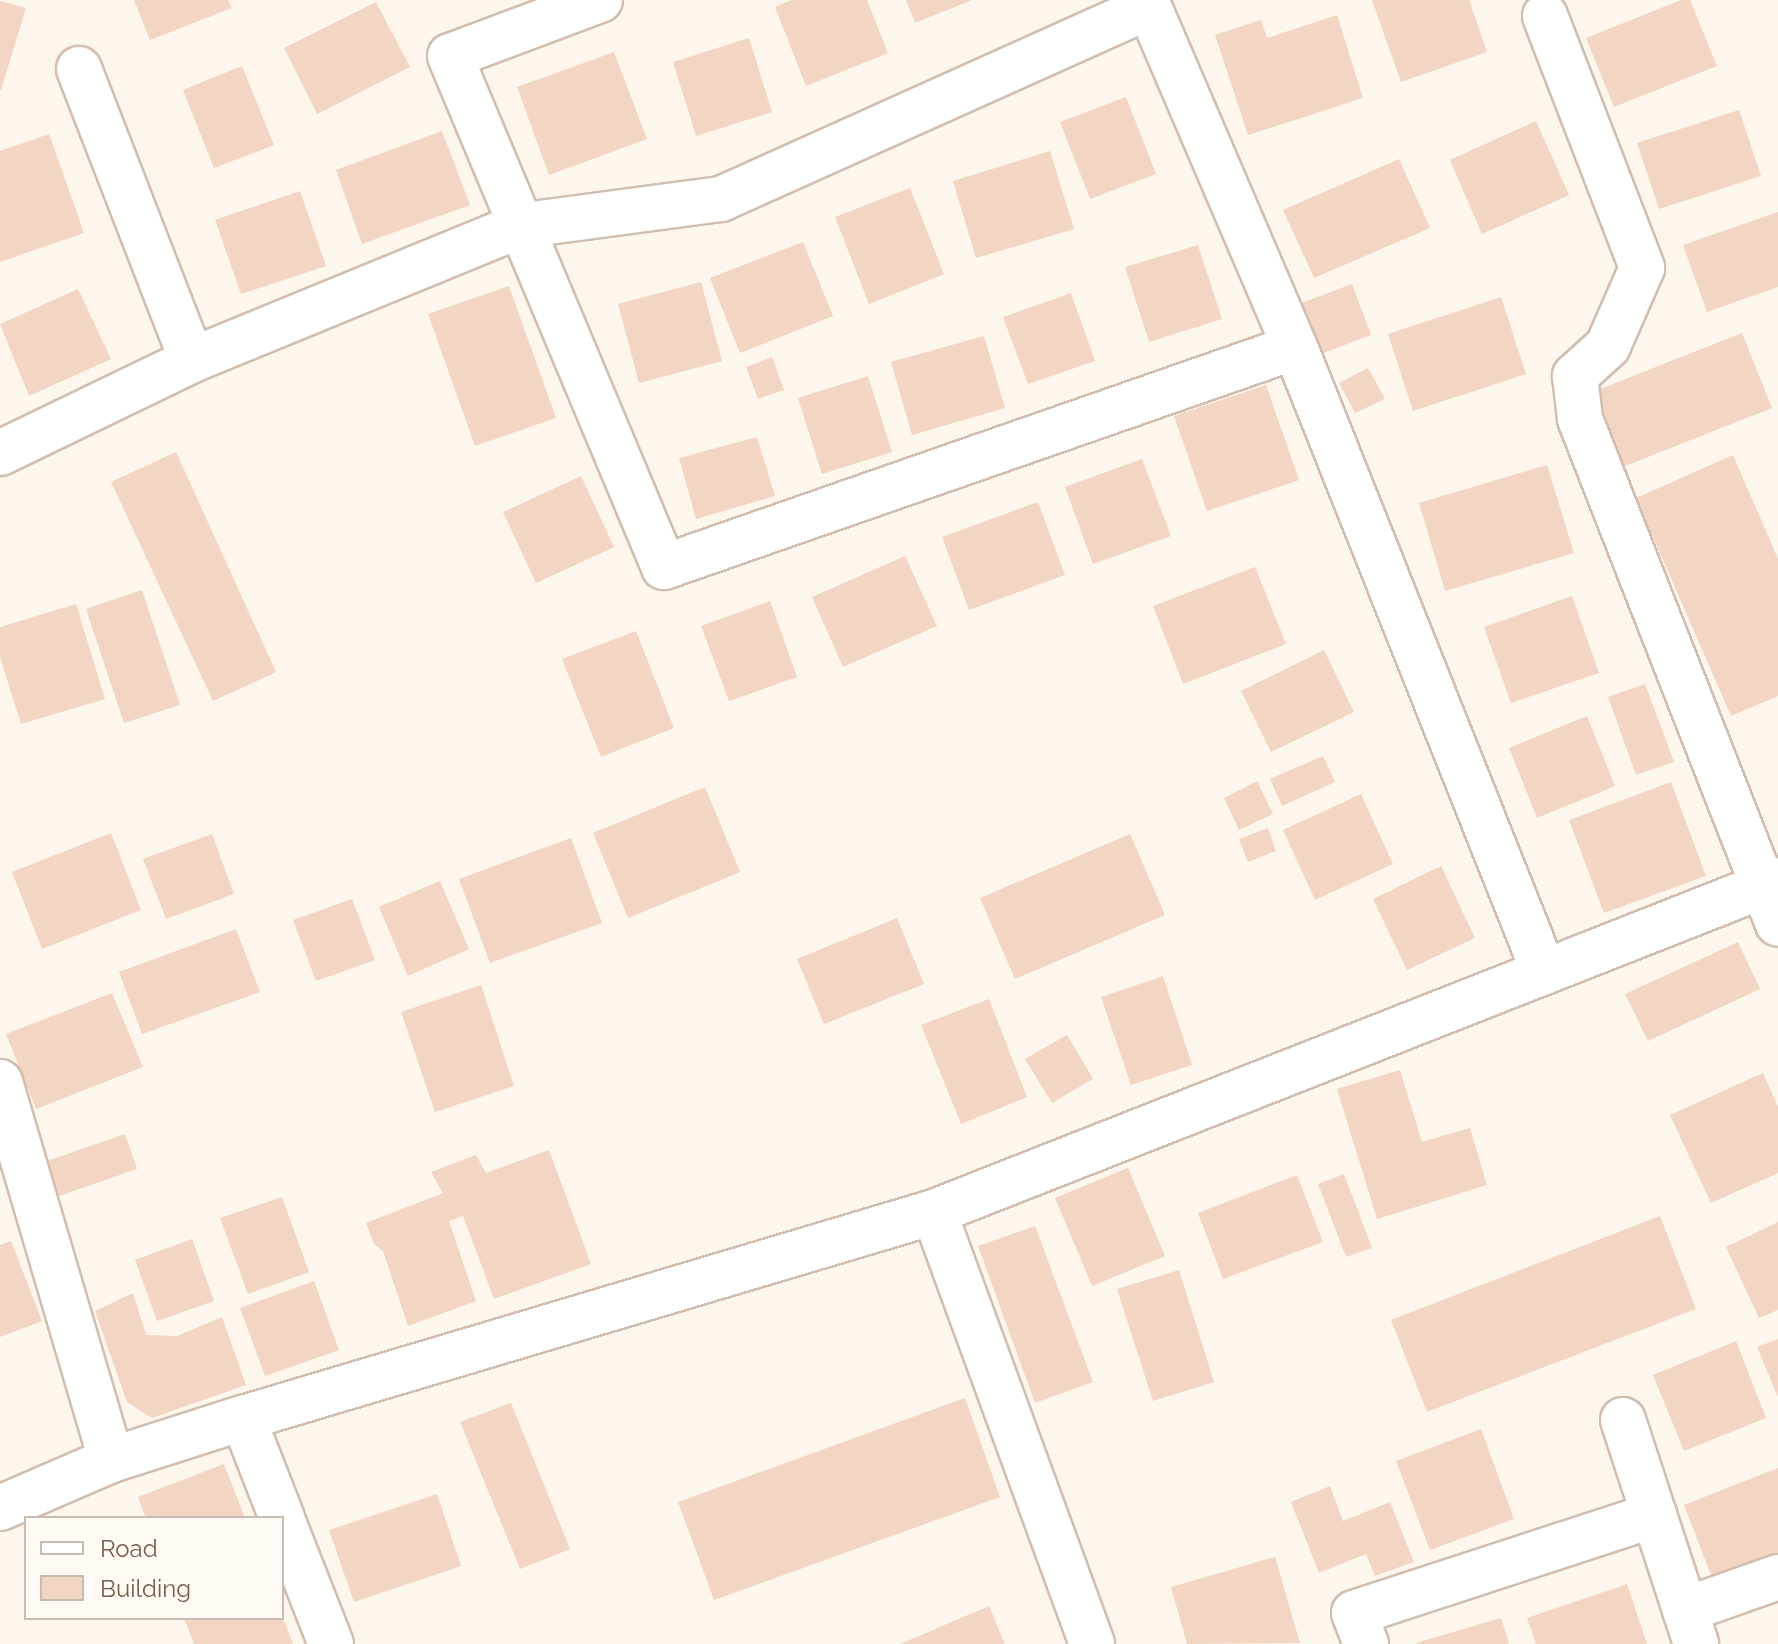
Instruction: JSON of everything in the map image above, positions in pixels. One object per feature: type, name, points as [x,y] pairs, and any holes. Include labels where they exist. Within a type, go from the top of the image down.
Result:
[{"type":"street","points":[[600,0],[450,56],[518,226],[664,567],[1295,347]]},
{"type":"street","points":[[0,453],[192,360],[518,226],[721,199],[1147,4],[1295,347],[1544,972]]},
{"type":"street","points":[[0,1508],[111,1460],[243,1418],[934,1212],[1544,972],[1773,896],[1580,419],[1575,376],[1608,346],[1642,268],[1545,16]]},
{"type":"street","points":[[79,69],[192,360]]},
{"type":"street","points":[[0,1082],[111,1460]]},
{"type":"street","points":[[934,1212],[1092,1644]]},
{"type":"street","points":[[243,1418],[281,1516]]},
{"type":"street","points":[[1623,1420],[1690,1627],[1778,1577]]},
{"type":"street","points":[[1366,1644],[1354,1613],[1654,1515]]},
{"type":"street","points":[[284,1523],[331,1644]]},
{"type":"building","points":[[134,0],[228,0],[232,8],[150,40]]},
{"type":"building","points":[[792,0],[867,0],[888,53],[806,86],[775,7]]},
{"type":"building","points":[[906,0],[972,0],[915,23]]},
{"type":"building","points":[[1372,0],[1469,0],[1487,52],[1401,82]]},
{"type":"building","points":[[1681,0],[1690,0],[1717,66],[1614,107],[1586,38]]},
{"type":"building","points":[[0,1],[26,8],[1,90],[0,90]]},
{"type":"building","points":[[376,2],[410,67],[317,114],[284,48]]},
{"type":"building","points":[[1337,15],[1363,98],[1248,135],[1215,35],[1261,20],[1267,38]]},
{"type":"building","points":[[749,38],[772,112],[696,136],[673,62]]},
{"type":"building","points":[[614,52],[647,139],[549,175],[517,87]]},
{"type":"building","points":[[242,66],[274,145],[214,168],[183,90]]},
{"type":"building","points":[[1126,97],[1156,174],[1090,199],[1060,122]]},
{"type":"building","points":[[1739,110],[1761,176],[1659,209],[1637,143]]},
{"type":"building","points":[[1536,121],[1569,195],[1482,234],[1450,160]]},
{"type":"building","points":[[442,131],[470,205],[362,244],[336,170]]},
{"type":"building","points":[[49,134],[84,233],[0,262],[0,151]]},
{"type":"building","points":[[1050,151],[1074,229],[976,258],[953,181]]},
{"type":"building","points":[[1399,159],[1430,228],[1314,278],[1283,210]]},
{"type":"building","points":[[910,188],[944,274],[869,304],[835,217]]},
{"type":"building","points":[[300,191],[326,266],[241,294],[215,220]]},
{"type":"building","points":[[1778,212],[1778,287],[1707,312],[1683,245]]},
{"type":"building","points":[[803,242],[833,316],[740,353],[710,278]]},
{"type":"building","points":[[1198,245],[1222,319],[1149,342],[1125,267]]},
{"type":"building","points":[[701,282],[722,361],[639,383],[618,304]]},
{"type":"building","points":[[1352,284],[1371,335],[1318,355],[1299,304]]},
{"type":"building","points":[[509,286],[556,418],[475,446],[428,314]]},
{"type":"building","points":[[78,289],[111,359],[29,396],[0,324]]},
{"type":"building","points":[[1071,293],[1095,361],[1028,384],[1003,317]]},
{"type":"building","points":[[1501,297],[1526,374],[1413,411],[1388,334]]},
{"type":"building","points":[[1742,333],[1772,408],[1620,468],[1590,393]]},
{"type":"building","points":[[984,336],[1005,408],[912,435],[891,362]]},
{"type":"building","points":[[772,357],[784,390],[758,399],[746,367]]},
{"type":"building","points":[[1368,368],[1385,399],[1355,413],[1339,383]]},
{"type":"building","points":[[868,376],[892,452],[822,474],[798,398]]},
{"type":"building","points":[[1266,385],[1299,480],[1207,511],[1174,416]]},
{"type":"building","points":[[757,437],[775,496],[696,519],[679,458]]},
{"type":"building","points":[[176,452],[276,672],[213,701],[111,482]]},
{"type":"building","points":[[1733,455],[1778,559],[1778,696],[1731,716],[1636,498]]},
{"type":"building","points":[[1142,459],[1171,536],[1093,564],[1065,487]]},
{"type":"building","points":[[1547,465],[1574,553],[1445,591],[1419,503]]},
{"type":"building","points":[[581,476],[614,547],[536,583],[503,512]]},
{"type":"building","points":[[1038,502],[1065,575],[969,610],[942,537]]},
{"type":"building","points":[[905,556],[937,626],[843,667],[812,597]]},
{"type":"building","points":[[1255,567],[1286,644],[1183,684],[1153,606]]},
{"type":"building","points":[[142,590],[180,705],[124,723],[86,609]]},
{"type":"building","points":[[1572,596],[1599,673],[1511,703],[1484,627]]},
{"type":"building","points":[[770,601],[797,677],[729,701],[701,626]]},
{"type":"building","points":[[76,604],[105,699],[21,724],[0,657],[0,627]]},
{"type":"building","points":[[636,631],[674,728],[601,757],[562,659]]},
{"type":"building","points":[[1324,650],[1354,712],[1271,752],[1241,691]]},
{"type":"building","points":[[1645,684],[1674,762],[1636,775],[1608,697]]},
{"type":"building","points":[[1587,716],[1615,786],[1537,818],[1509,748]]},
{"type":"building","points":[[1323,756],[1335,782],[1282,806],[1270,779]]},
{"type":"building","points":[[1257,781],[1273,814],[1239,830],[1224,798]]},
{"type":"building","points":[[1671,782],[1706,876],[1604,913],[1569,820]]},
{"type":"building","points":[[705,787],[740,872],[628,918],[593,833]]},
{"type":"building","points":[[1361,794],[1393,864],[1315,900],[1283,830]]},
{"type":"building","points":[[1268,828],[1276,851],[1248,862],[1239,839]]},
{"type":"building","points":[[111,833],[141,910],[42,949],[12,872]]},
{"type":"building","points":[[212,834],[234,894],[166,919],[143,859]]},
{"type":"building","points":[[1130,834],[1165,915],[1015,979],[980,898]]},
{"type":"building","points":[[571,838],[602,923],[490,963],[459,879]]},
{"type":"building","points":[[1441,866],[1475,938],[1407,970],[1373,899]]},
{"type":"building","points":[[440,881],[469,949],[408,976],[379,907]]},
{"type":"building","points":[[352,899],[375,960],[316,981],[293,920]]},
{"type":"building","points":[[897,918],[924,984],[824,1024],[797,959]]},
{"type":"building","points":[[236,929],[260,992],[142,1034],[119,972]]},
{"type":"building","points":[[1738,942],[1760,989],[1648,1041],[1625,994]]},
{"type":"building","points":[[1163,976],[1192,1065],[1131,1085],[1101,997]]},
{"type":"building","points":[[481,985],[514,1086],[435,1112],[401,1012]]},
{"type":"building","points":[[112,993],[143,1067],[36,1109],[6,1034]]},
{"type":"building","points":[[989,999],[1027,1097],[961,1124],[921,1025]]},
{"type":"building","points":[[1067,1035],[1093,1079],[1052,1103],[1025,1059]]},
{"type":"building","points":[[1400,1070],[1422,1142],[1470,1128],[1487,1185],[1377,1219],[1337,1089]]},
{"type":"building","points":[[1763,1073],[1778,1107],[1778,1173],[1711,1203],[1670,1115]]},
{"type":"building","points":[[125,1134],[137,1169],[59,1196],[47,1161]]},
{"type":"building","points":[[549,1150],[591,1264],[494,1299],[463,1216],[449,1221],[476,1301],[408,1326],[383,1251],[374,1244],[366,1223],[443,1193],[431,1172],[476,1155],[486,1173]]},
{"type":"building","points":[[1128,1168],[1165,1256],[1092,1286],[1055,1198]]},
{"type":"building","points":[[1344,1174],[1372,1248],[1346,1257],[1318,1184]]},
{"type":"building","points":[[1297,1175],[1323,1242],[1223,1279],[1198,1213]]},
{"type":"building","points":[[282,1197],[309,1272],[248,1294],[220,1218]]},
{"type":"building","points":[[1660,1216],[1696,1309],[1427,1412],[1391,1320]]},
{"type":"building","points":[[1778,1222],[1778,1310],[1759,1318],[1726,1247]]},
{"type":"building","points":[[1035,1226],[1093,1382],[1035,1403],[978,1246]]},
{"type":"building","points":[[192,1239],[214,1301],[157,1321],[135,1260]]},
{"type":"building","points":[[11,1241],[42,1321],[0,1337],[0,1245]]},
{"type":"building","points":[[1179,1270],[1214,1382],[1153,1401],[1117,1289]]},
{"type":"building","points":[[314,1281],[339,1350],[265,1376],[240,1308]]},
{"type":"building","points":[[133,1293],[146,1335],[177,1336],[222,1317],[246,1385],[152,1418],[127,1402],[95,1311]]},
{"type":"building","points":[[1778,1339],[1778,1397],[1757,1347]]},
{"type":"building","points":[[1736,1341],[1766,1418],[1684,1451],[1653,1375]]},
{"type":"building","points":[[965,1398],[1000,1497],[714,1600],[678,1502]]},
{"type":"building","points":[[511,1403],[570,1549],[520,1569],[460,1422]]},
{"type":"building","points":[[1481,1429],[1514,1519],[1430,1550],[1396,1461]]},
{"type":"building","points":[[224,1464],[244,1516],[145,1516],[138,1497]]},
{"type":"building","points":[[1778,1468],[1778,1555],[1713,1580],[1684,1505]]},
{"type":"building","points":[[1330,1486],[1343,1521],[1390,1502],[1414,1562],[1375,1576],[1366,1554],[1319,1573],[1291,1502]]},
{"type":"building","points":[[437,1494],[461,1566],[354,1602],[329,1530]]},
{"type":"building","points":[[1275,1557],[1300,1643],[1187,1644],[1171,1587]]},
{"type":"building","points":[[1627,1584],[1647,1644],[1536,1644],[1527,1618]]},
{"type":"building","points":[[989,1606],[1005,1644],[900,1644]]},
{"type":"building","points":[[1501,1618],[1509,1644],[1416,1643]]},
{"type":"building","points":[[185,1620],[284,1620],[293,1644],[194,1644]]}]
